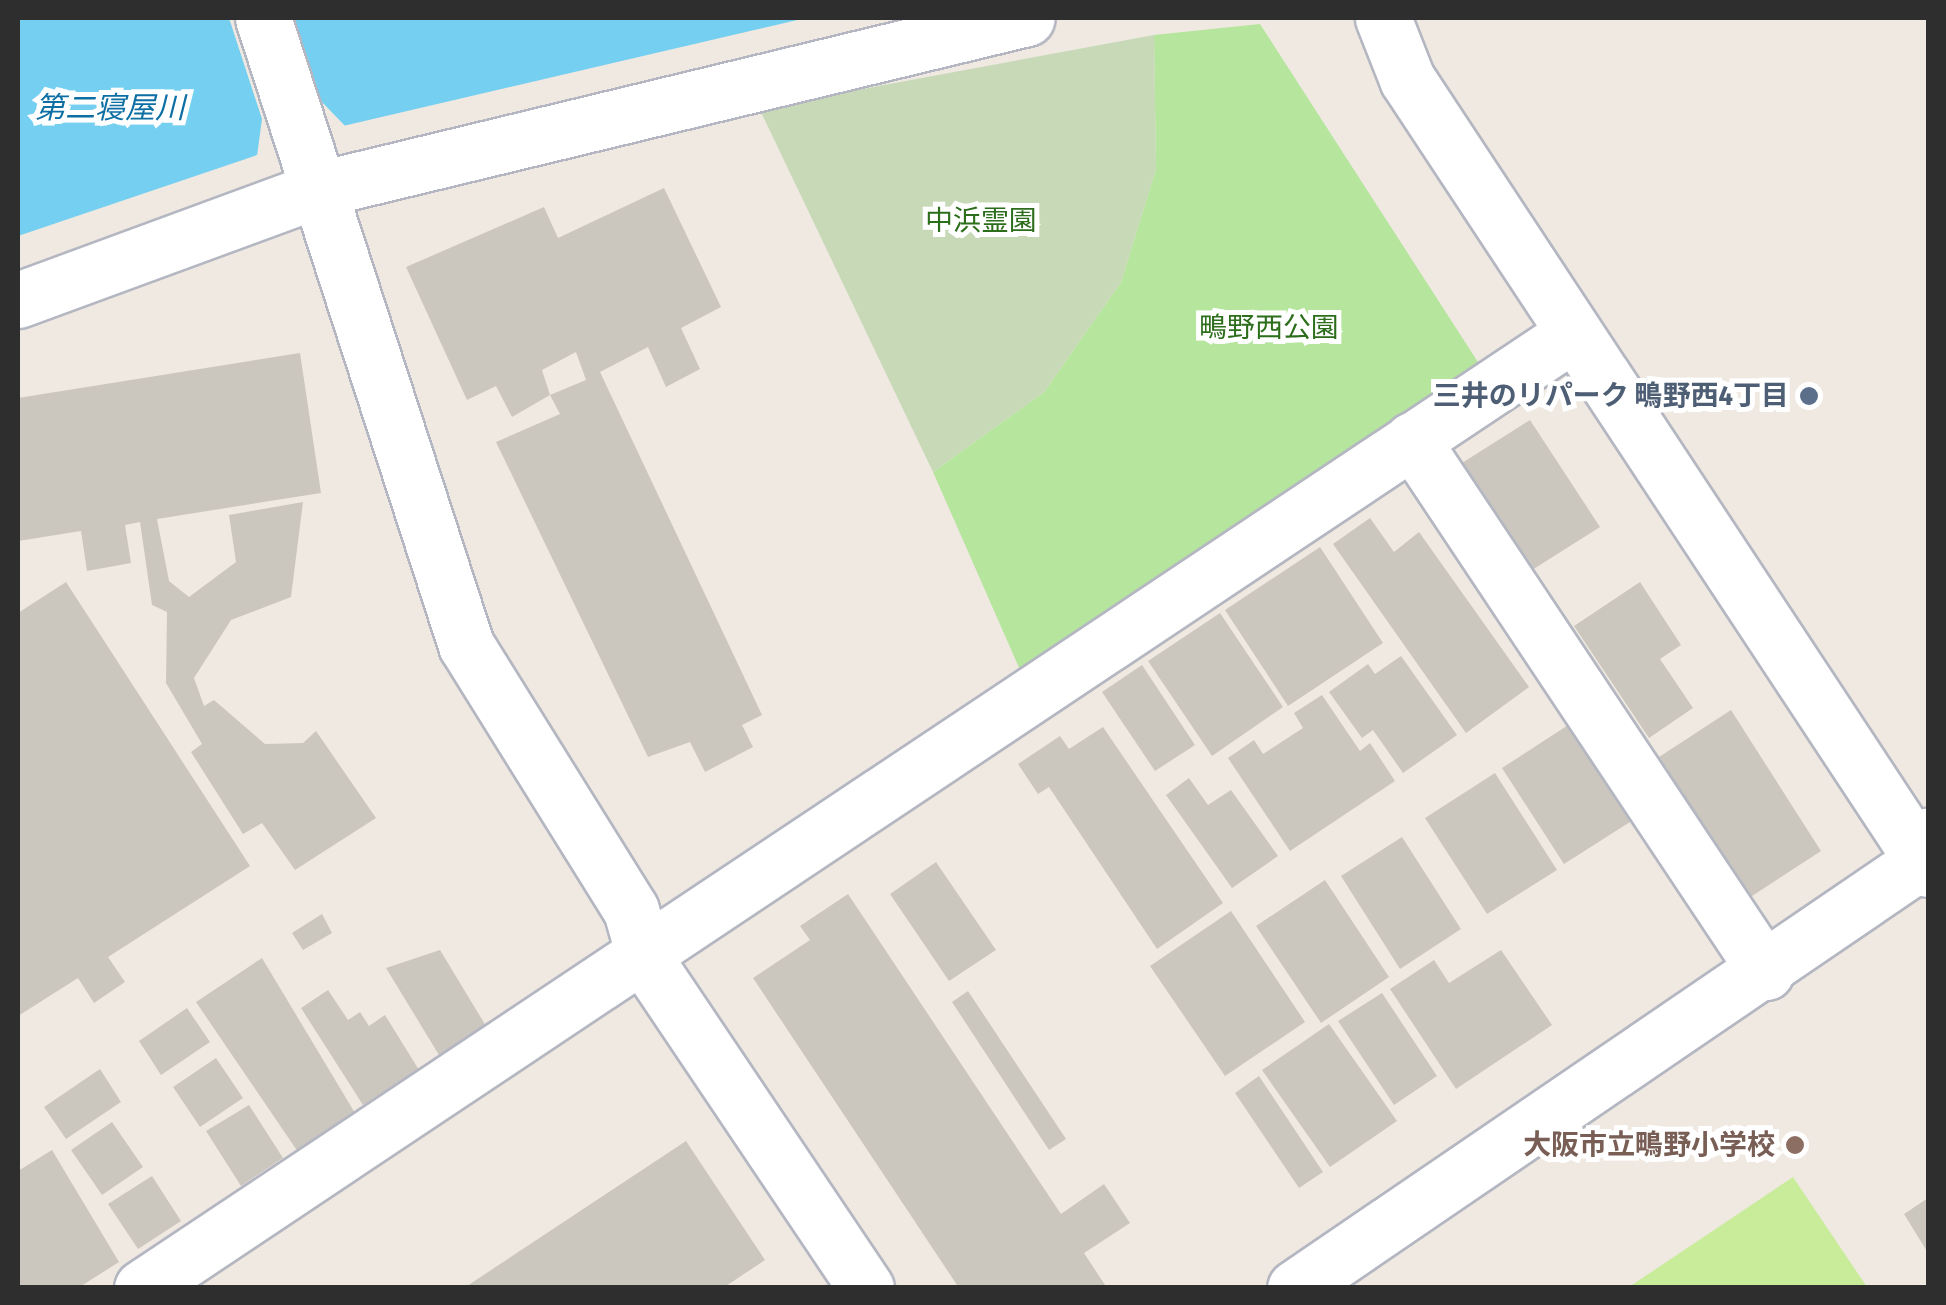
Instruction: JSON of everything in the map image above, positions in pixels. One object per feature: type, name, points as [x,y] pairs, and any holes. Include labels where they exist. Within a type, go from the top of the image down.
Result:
[{"type":"street","points":[[262,18],[466,645],[631,910],[645,959],[866,1288]]},
{"type":"street","points":[[18,300],[313,168],[1028,18]]},
{"type":"street","points":[[1295,1288],[1766,972],[1927,855],[1392,55],[1384,18]]},
{"type":"street","points":[[142,1288],[645,959],[1574,332]]},
{"type":"street","points":[[1412,440],[1766,972]]},
{"type":"green space","name":"鴫野西公園","points":[[1260,24],[1485,373],[1021,672],[933,472],[1044,392],[1121,282],[1156,169],[1154,35]]},
{"type":"green space","name":"中浜霊園","points":[[1154,35],[1156,169],[1121,282],[1044,392],[933,472],[759,108]]},
{"type":"green space","points":[[1793,1177],[1867,1287],[1629,1287]]},
{"type":"water","name":"第二寝屋川","points":[[18,18],[806,18],[343,126],[18,236]]},
{"type":"pier","points":[[229,18],[294,18],[321,101],[349,130],[256,163],[262,119]]},
{"type":"building","points":[[664,188],[721,307],[681,328],[700,369],[666,387],[648,347],[600,372],[762,715],[742,725],[753,747],[705,772],[690,742],[648,757],[496,442],[560,414],[550,395],[512,417],[496,386],[467,400],[406,267],[544,207],[558,238]],"holes":[[[576,352],[586,380],[550,395],[542,370]]]},
{"type":"building","points":[[300,353],[321,493],[157,519],[169,581],[189,597],[236,562],[229,515],[303,502],[291,597],[231,620],[194,678],[204,706],[214,700],[265,744],[303,743],[316,731],[376,818],[295,870],[262,823],[243,834],[191,752],[202,744],[166,683],[167,612],[152,605],[140,522],[125,525],[131,563],[87,571],[81,531],[18,541],[18,398]]},
{"type":"building","points":[[1530,420],[1600,527],[1532,570],[1462,463]]},
{"type":"building","points":[[1370,518],[1394,552],[1419,532],[1529,687],[1466,733],[1333,544]]},
{"type":"building","points":[[1320,547],[1383,643],[1288,706],[1225,610]]},
{"type":"building","points":[[66,582],[250,866],[108,957],[125,982],[94,1003],[78,978],[18,1016],[18,613]]},
{"type":"building","points":[[1640,582],[1681,645],[1660,659],[1693,708],[1649,738],[1574,626]]},
{"type":"building","points":[[1220,613],[1283,707],[1212,756],[1148,661]]},
{"type":"building","points":[[1401,656],[1457,735],[1403,773],[1373,730],[1362,738],[1329,692],[1368,664],[1375,674]]},
{"type":"building","points":[[1142,665],[1195,745],[1155,771],[1102,692]]},
{"type":"building","points":[[1322,695],[1360,751],[1370,743],[1395,781],[1290,851],[1228,758],[1254,740],[1263,754],[1303,728],[1294,713]]},
{"type":"building","points":[[1731,710],[1821,851],[1749,898],[1659,757]]},
{"type":"building","points":[[1579,718],[1641,815],[1564,864],[1502,768]]},
{"type":"building","points":[[1103,727],[1223,903],[1157,949],[1049,787],[1038,794],[1018,764],[1060,736],[1069,749]]},
{"type":"building","points":[[1495,773],[1557,870],[1487,914],[1425,818]]},
{"type":"building","points":[[1189,778],[1208,805],[1231,790],[1278,856],[1232,888],[1166,795]]},
{"type":"building","points":[[1402,837],[1461,929],[1400,969],[1341,876]]},
{"type":"building","points":[[936,862],[996,950],[949,981],[890,894]]},
{"type":"building","points":[[1325,880],[1389,977],[1321,1023],[1256,926]]},
{"type":"building","points":[[848,894],[1061,1214],[1104,1184],[1130,1223],[1084,1253],[1107,1288],[959,1288],[753,978],[810,940],[800,926]]},
{"type":"building","points":[[1231,911],[1305,1022],[1225,1076],[1150,966]]},
{"type":"building","points":[[322,914],[332,933],[303,950],[292,933]]},
{"type":"building","points":[[440,950],[486,1026],[439,1055],[386,968]]},
{"type":"building","points":[[1501,950],[1552,1025],[1456,1089],[1390,989],[1434,960],[1449,983]]},
{"type":"building","points":[[262,958],[355,1113],[298,1152],[196,1002]]},
{"type":"building","points":[[328,990],[348,1020],[360,1012],[369,1026],[385,1015],[419,1070],[363,1105],[301,1008]]},
{"type":"building","points":[[968,991],[1066,1139],[1049,1150],[952,1002]]},
{"type":"building","points":[[1382,993],[1437,1076],[1394,1105],[1338,1021]]},
{"type":"building","points":[[187,1008],[210,1042],[161,1075],[139,1041]]},
{"type":"building","points":[[1329,1024],[1397,1121],[1330,1167],[1262,1070]]},
{"type":"building","points":[[216,1058],[243,1098],[200,1127],[173,1087]]},
{"type":"building","points":[[100,1069],[121,1102],[66,1139],[44,1107]]},
{"type":"building","points":[[1259,1076],[1323,1172],[1299,1188],[1235,1093]]},
{"type":"building","points":[[249,1105],[283,1158],[241,1186],[206,1131]]},
{"type":"building","points":[[112,1122],[143,1167],[102,1195],[71,1150]]},
{"type":"building","points":[[686,1141],[765,1260],[723,1288],[464,1288]]},
{"type":"building","points":[[52,1150],[119,1262],[78,1288],[18,1288],[18,1171]]},
{"type":"building","points":[[152,1176],[181,1221],[138,1249],[108,1204]]},
{"type":"building","points":[[1928,1198],[1928,1253],[1904,1214]]},
{"type":"place","name":"三井のリパーク 鴫野西4丁目","points":[[1809,396]]},
{"type":"place","name":"大阪市立鴫野小学校","points":[[1795,1145]]}]
